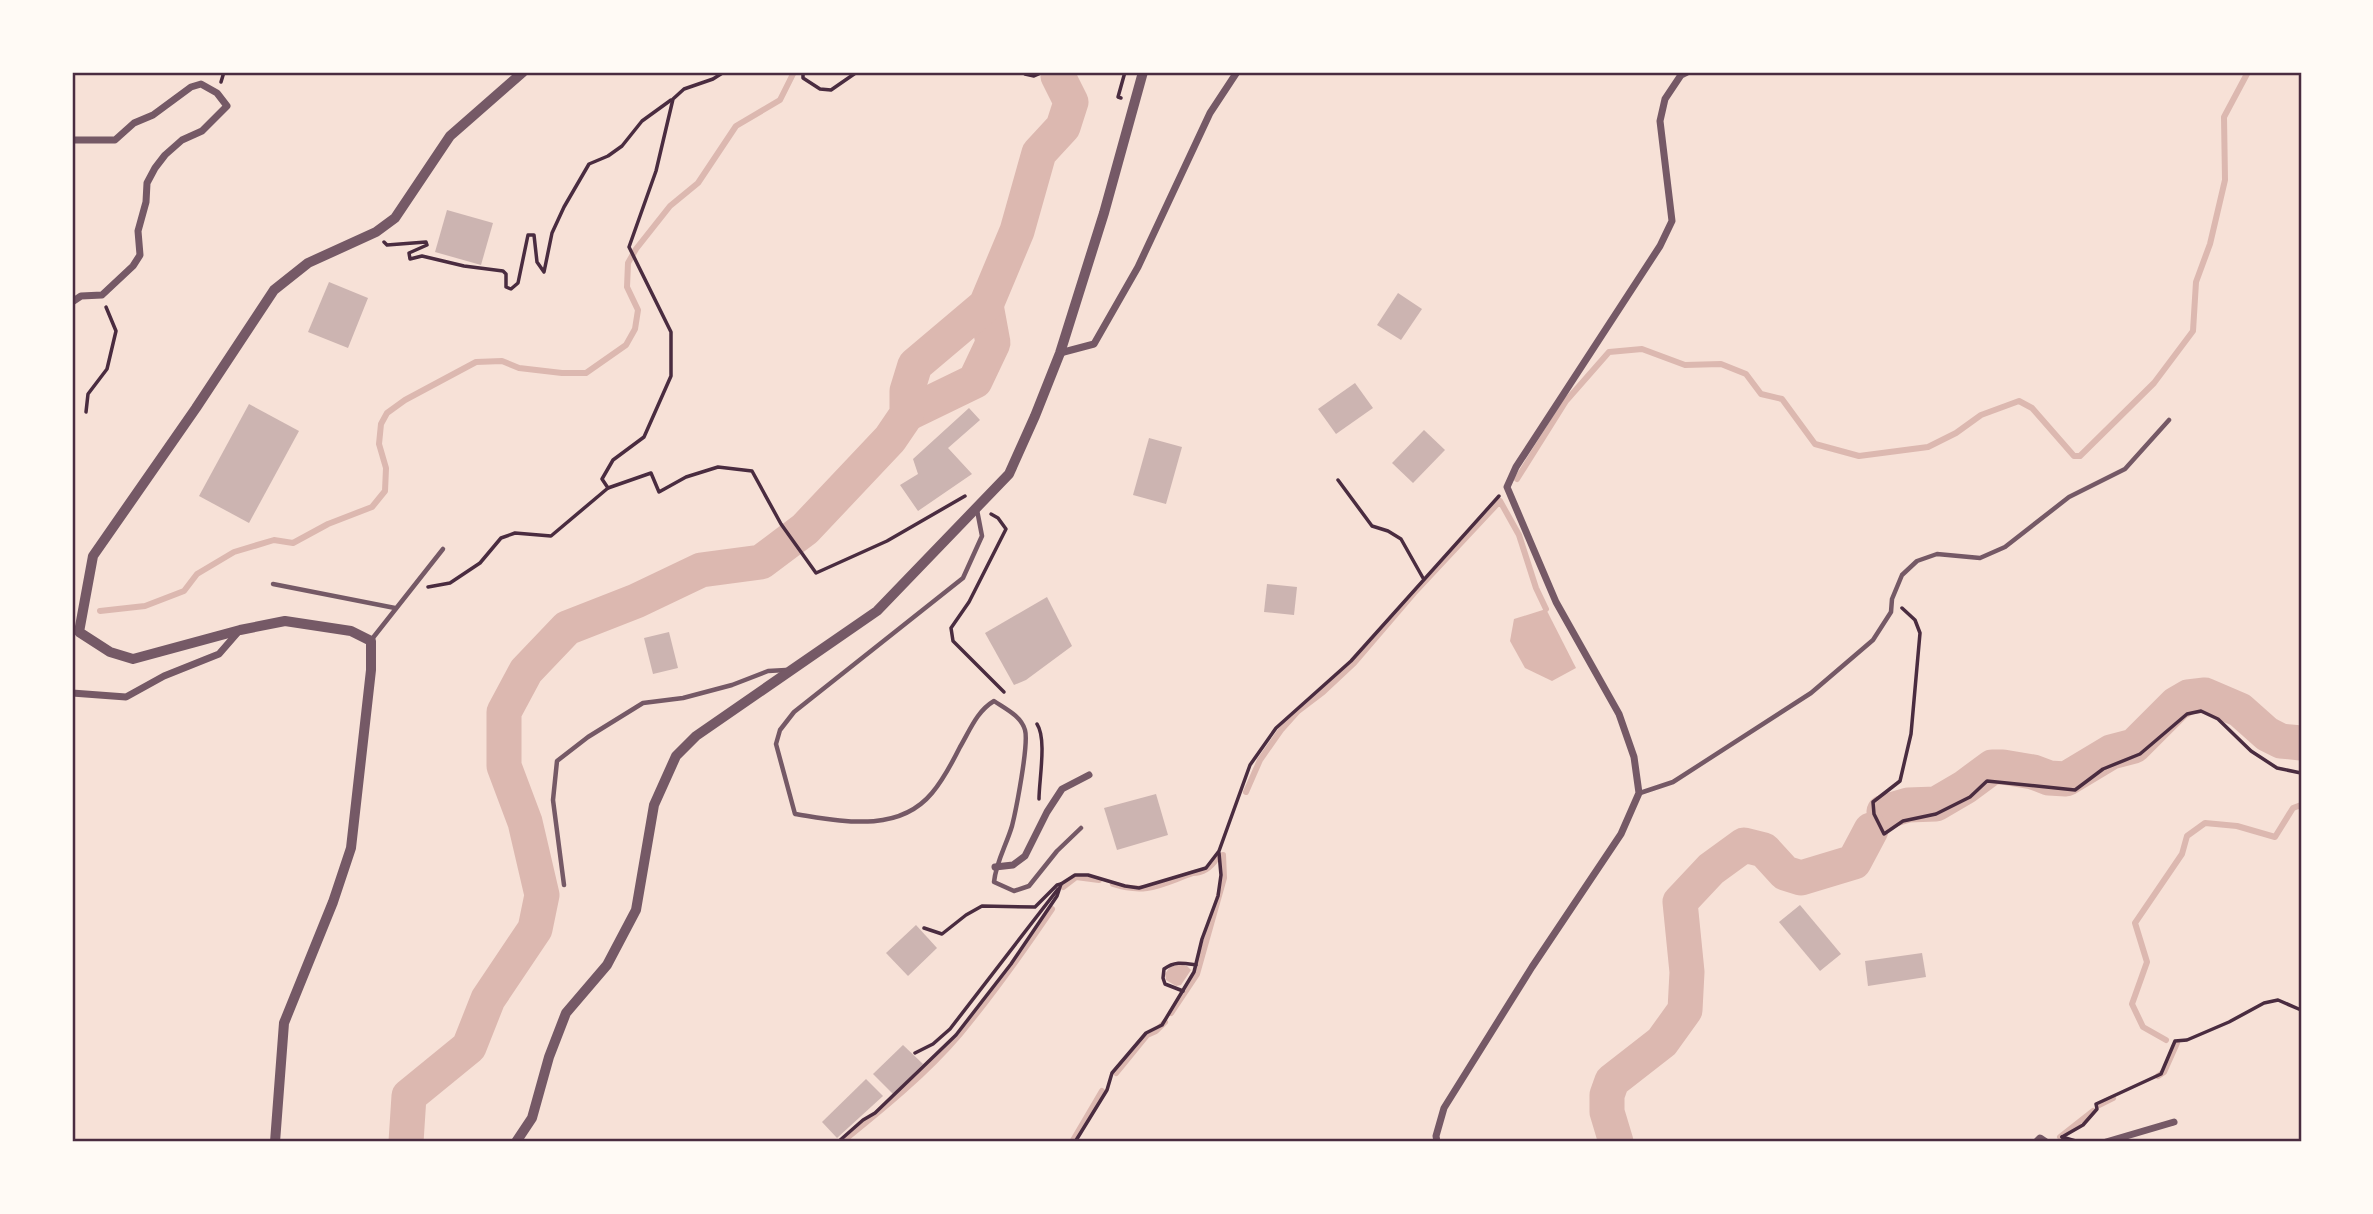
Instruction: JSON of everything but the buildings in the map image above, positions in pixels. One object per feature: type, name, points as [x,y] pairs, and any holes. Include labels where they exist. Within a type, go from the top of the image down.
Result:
[{"type":"street","points":[[275,1142],[284,1023],[333,902],[351,848],[371,670],[371,641],[351,631],[285,621],[240,630],[133,659],[110,652],[75,631],[93,556],[274,290],[309,263],[376,232],[395,218],[450,136],[523,72]]},
{"type":"street","points":[[516,1142],[532,1118],[549,1057],[566,1013],[607,965],[636,910],[654,805],[676,757],[696,736],[877,611],[1009,474],[1059,353],[1104,213],[1143,72]]},
{"type":"street","points":[[1059,353],[1094,344],[1139,267],[1210,113],[1237,72]]},
{"type":"street","points":[[1437,1142],[1436,1136],[1444,1108],[1621,834],[1639,793],[1634,757],[1619,714],[1556,602],[1507,487],[1516,467],[1660,246],[1672,220],[1660,121],[1665,99],[1681,75],[1687,72]]},
{"type":"street","points":[[72,141],[114,140],[134,123],[152,114],[191,86],[201,84],[217,93],[226,106],[202,131],[182,140],[165,155],[146,183],[146,202],[138,231],[140,256],[134,266],[102,295],[81,296],[72,302]]},
{"type":"street","points":[[72,693],[126,697],[164,676],[219,654],[240,630]]},
{"type":"street","points":[[995,867],[1013,865],[1025,856],[1047,811],[1062,789],[1089,775]]},
{"type":"street","points":[[2106,1142],[2174,1122]]},
{"type":"street","points":[[2035,1142],[2040,1138],[2046,1142]]},
{"type":"lane","points":[[1639,793],[1673,782],[1811,693],[1873,640],[1891,612],[1892,599],[1902,575],[1917,561],[1937,554],[1980,558],[2005,547],[2069,497],[2125,469],[2169,420]]},
{"type":"lane","points":[[976,506],[982,536],[963,578],[794,712],[780,730],[776,744],[795,814],[874,823],[905,814],[931,795],[983,707],[994,701],[1017,717],[1026,731],[1012,826],[995,867],[994,882],[1014,891],[1029,886],[1057,851],[1081,828]]},
{"type":"lane","points":[[371,641],[443,549]]},
{"type":"lane","points":[[273,584],[395,608]]},
{"type":"lane","points":[[564,885],[553,800],[557,761],[588,737],[643,703],[683,698],[720,689],[768,671],[790,670]]},
{"type":"path","points":[[376,232],[387,245],[426,242],[426,245],[409,253],[411,259],[422,256],[503,271],[506,274],[506,287],[511,289],[518,282],[528,234],[534,234],[537,262],[544,272],[552,233],[589,164],[622,146],[642,121],[684,89],[713,79],[724,72]]},
{"type":"path","points":[[803,72],[803,78],[820,89],[831,90],[857,72]]},
{"type":"path","points":[[1023,72],[1034,76],[1043,72]]},
{"type":"path","points":[[608,488],[602,479],[613,460],[644,437],[671,376],[671,332],[629,247],[656,171],[673,99]]},
{"type":"path","points":[[86,412],[88,394],[107,369],[116,331],[102,295]]},
{"type":"path","points":[[409,590],[450,583],[480,563],[501,538],[515,533],[551,536],[608,488],[651,473],[659,492],[686,477],[718,467],[752,471],[781,524],[816,573],[887,541],[972,492],[976,506],[998,518],[1006,529],[969,602],[951,628],[953,641],[1012,698]]},
{"type":"path","points":[[1338,480],[1371,526],[1388,531],[1401,539],[1423,579]]},
{"type":"path","points":[[924,928],[942,934],[982,906],[1035,907],[1057,885],[1075,875],[1088,875],[1139,888],[1206,868],[1219,851],[1250,765],[1276,728],[1351,661],[1507,487]]},
{"type":"path","points":[[1892,599],[1915,620],[1920,633],[1911,734],[1900,781],[1872,802],[1874,814],[1884,834],[1903,821],[1936,814],[1970,797],[1987,781],[2075,790],[2103,769],[2140,754],[2187,713],[2201,711],[2218,719],[2251,751],[2277,768],[2301,773]]},
{"type":"path","points":[[1031,718],[1040,728],[1043,755],[1037,804],[1047,811]]},
{"type":"path","points":[[1075,1142],[1107,1090],[1112,1073],[1146,1033],[1161,1025],[1194,972],[1202,939],[1218,896],[1221,875],[1219,851]]},
{"type":"path","points":[[915,1053],[933,1044],[950,1029],[1061,884]]},
{"type":"path","points":[[838,1142],[875,1113],[956,1035],[1011,964],[1057,896],[1061,884]]},
{"type":"path","points":[[1182,991],[1165,984],[1164,969],[1179,963],[1196,965]]},
{"type":"path","points":[[2079,1142],[2062,1137],[2083,1125],[2097,1110],[2096,1104],[2161,1074],[2175,1041],[2187,1040],[2264,1003],[2278,999],[2301,1010]]},
{"type":"path","points":[[925,1048],[932,1059]]},
{"type":"shaded area","points":[[1546,609],[1576,668],[1552,681],[1525,668],[1510,641],[1514,619]]},
{"type":"shaded area","points":[[1178,964],[1191,970],[1181,985],[1176,986],[1166,980],[1165,974],[1169,968]]},
{"type":"waterway","points":[[100,611],[145,606],[184,591],[197,574],[234,552],[274,540],[293,543],[328,524],[372,507],[385,491],[386,468],[379,444],[381,424],[387,413],[405,400],[476,362],[502,361],[519,368],[586,373],[626,345],[635,329],[638,310],[627,287],[628,263],[636,249],[670,206],[698,183],[736,126],[780,100],[794,72]]},
{"type":"waterway","points":[[1517,479],[1566,401],[1609,352],[1642,349],[1685,365],[1721,364],[1746,374],[1761,394],[1782,399],[1815,444],[1859,456],[1928,447],[1956,433],[1981,415],[2019,401],[2032,408],[2074,456],[2080,456],[2154,383],[2193,331],[2196,282],[2210,244],[2225,180],[2224,117],[2248,72]]},
{"type":"waterway","points":[[406,1142],[409,1096],[469,1047],[488,999],[535,929],[542,895],[525,822],[504,766],[504,712],[526,671],[567,628],[636,601],[701,570],[761,562],[805,529],[890,439],[907,414],[907,391],[915,365],[986,305],[1017,231],[1039,153],[1063,127],[1071,102],[1058,76]]},
{"type":"waterway","points":[[907,414],[975,381],[993,343],[986,305]]},
{"type":"waterway","points":[[1246,792],[1260,760],[1281,730],[1298,711],[1354,663],[1414,593],[1500,501],[1519,535],[1536,588],[1546,609]]},
{"type":"waterway","points":[[1884,812],[1908,805],[1936,804],[1992,767],[2066,779],[2111,752],[2134,746],[2176,704],[2188,697],[2205,695],[2240,710],[2267,734],[2281,741],[2301,743]]},
{"type":"waterway","points":[[2166,1040],[2143,1027],[2132,1004],[2147,962],[2135,923],[2182,854],[2187,836],[2205,823],[2237,826],[2275,837],[2293,808],[2301,805]]},
{"type":"waterway","points":[[1616,1142],[1607,1112],[1607,1095],[1612,1081],[1662,1042],[1685,1010],[1687,972],[1680,902],[1711,869],[1744,845],[1764,850],[1785,873],[1801,878],[1854,862],[1871,830]]},
{"type":"waterway","points":[[1171,1013],[1197,974],[1224,878],[1223,855]]},
{"type":"waterway","points":[[1113,884],[1135,888],[1154,887],[1204,871],[1217,858]]},
{"type":"waterway","points":[[1063,887],[1076,877],[1099,880]]},
{"type":"waterway","points":[[842,1142],[904,1091],[947,1049],[996,988],[1052,909]]},
{"type":"waterway","points":[[1116,1073],[1147,1035],[1165,1022]]},
{"type":"waterway","points":[[2158,1076],[2164,1072],[2177,1043]]},
{"type":"waterway","points":[[1072,1142],[1102,1091]]},
{"type":"waterway","points":[[2099,1105],[2113,1098]]},
{"type":"waterway","points":[[2060,1137],[2093,1111]]}]
